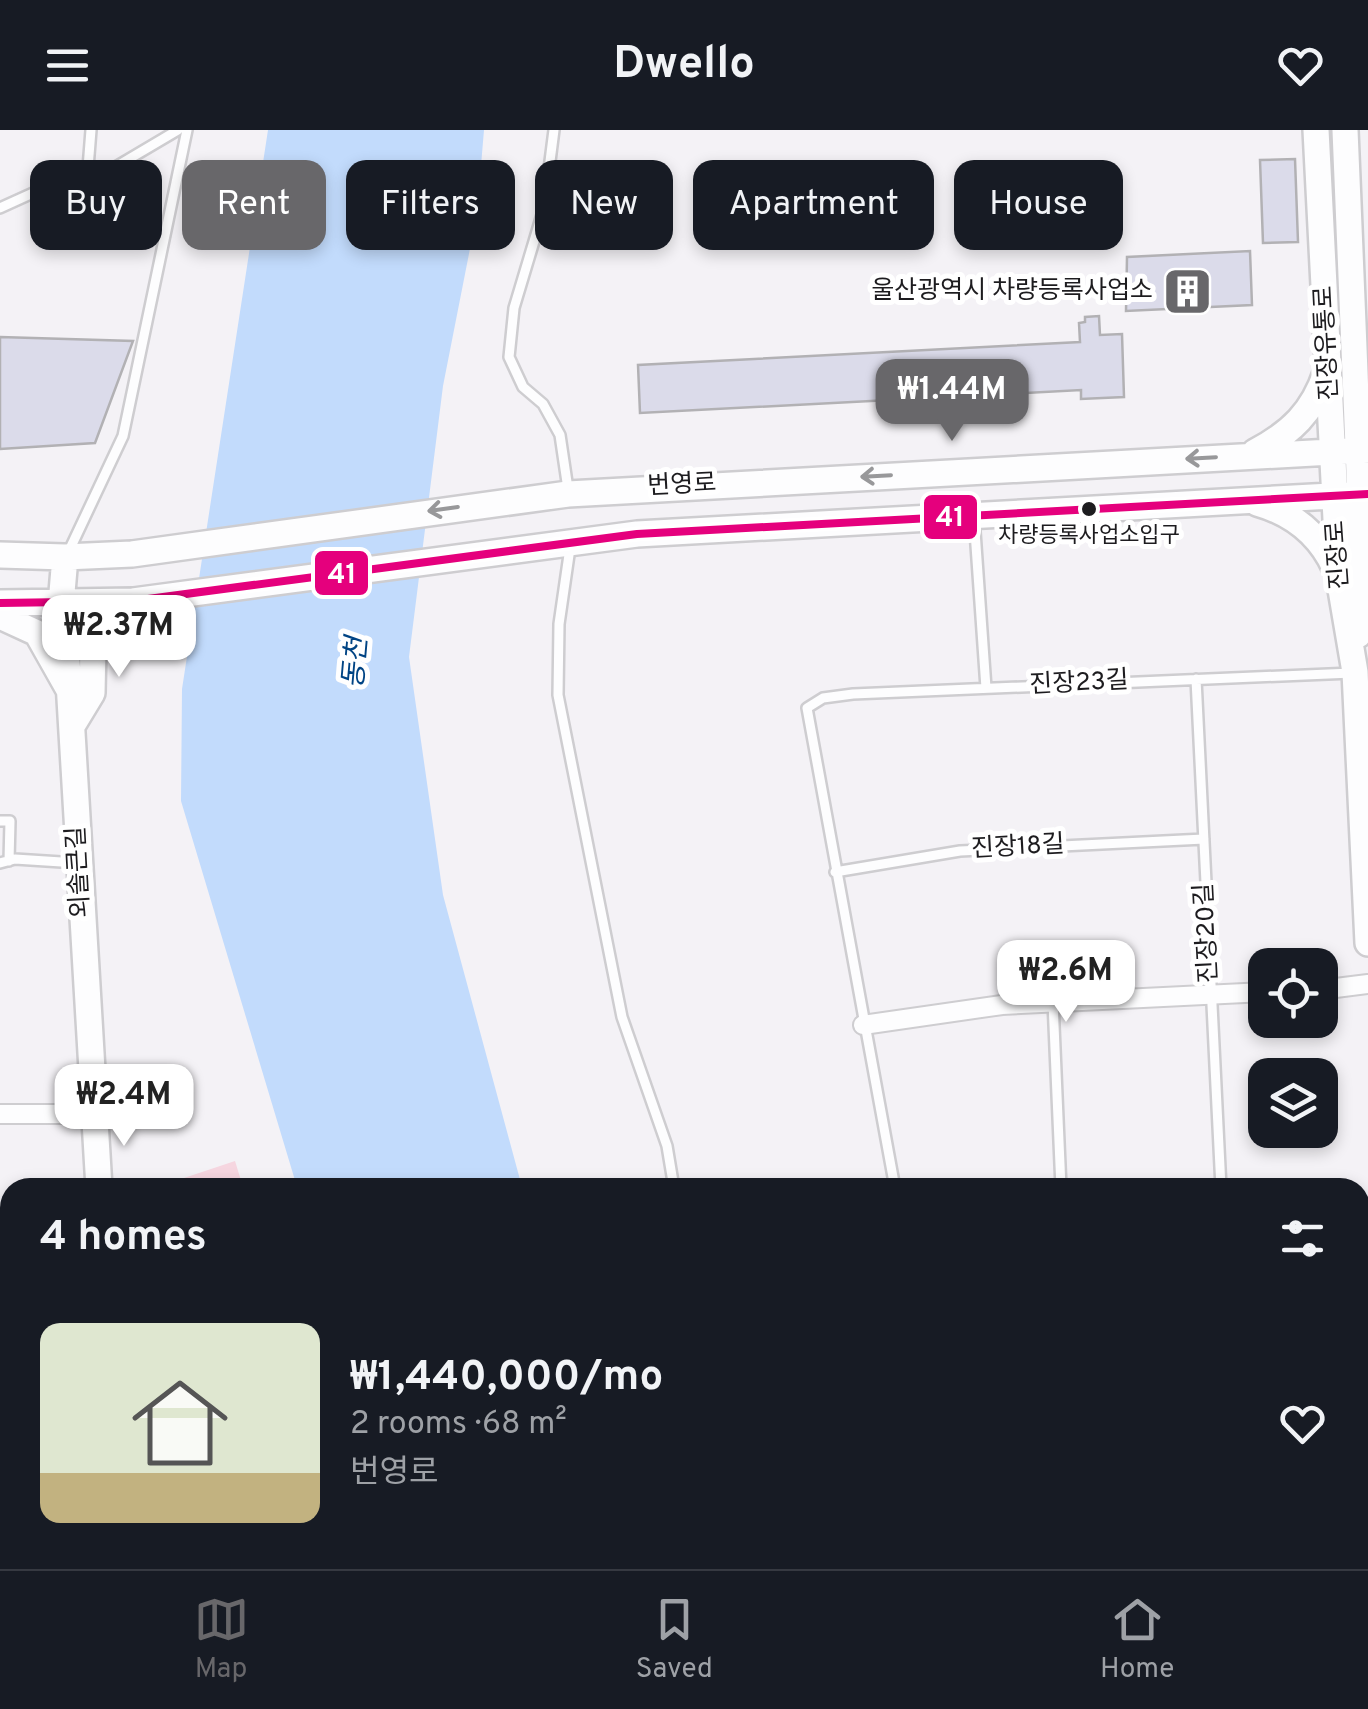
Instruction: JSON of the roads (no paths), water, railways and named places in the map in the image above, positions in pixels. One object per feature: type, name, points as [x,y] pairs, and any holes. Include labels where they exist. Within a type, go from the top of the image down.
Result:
[{"type":"main road","name":"진장유통로","points":[[1316,130],[1329,364],[1353,451]]},
{"type":"main road","name":"진장유통로","points":[[1345,130],[1355,365],[1354,495]]},
{"type":"main road","points":[[1249,456],[1293,429],[1307,414],[1329,364]]},
{"type":"main road","points":[[1355,365],[1368,399]]},
{"type":"main road","name":"번영로","points":[[0,555],[111,556],[540,496],[1353,451]]},
{"type":"main road","name":"번영로","points":[[0,603],[110,603],[571,540],[1354,495]]},
{"type":"main road","name":"진장로","points":[[1354,495],[1368,943]]},
{"type":"main road","points":[[1248,500],[1272,507],[1306,529],[1330,556],[1356,569]]},
{"type":"main road","name":"외솔큰길","points":[[65,558],[61,604],[70,690],[99,1178]]},
{"type":"main road","points":[[72,726],[92,693],[93,646],[110,603]]},
{"type":"main road","points":[[0,616],[38,633],[70,690]]},
{"type":"street","points":[[1338,988],[1368,984]]},
{"type":"street","points":[[863,1025],[953,1010],[1248,993]]},
{"type":"street","points":[[0,1114],[94,1114]]},
{"type":"lane","points":[[89,160],[91,130]]},
{"type":"lane","points":[[127,160],[178,130]]},
{"type":"lane","points":[[65,558],[123,436],[186,130]]},
{"type":"lane","points":[[554,130],[544,208],[514,308],[509,357],[523,387],[543,404],[560,435],[568,466],[568,494]]},
{"type":"lane","points":[[0,208],[30,194]]},
{"type":"lane","points":[[974,515],[986,688]]},
{"type":"lane","points":[[571,540],[559,624],[558,694],[622,1017],[667,1146],[672,1178]]},
{"type":"lane","name":"진장23길","points":[[835,872],[807,708],[824,698],[1196,679],[1360,686]]},
{"type":"lane","name":"진장20길","points":[[1196,679],[1220,1178]]},
{"type":"lane","points":[[0,821],[10,822],[5,862],[79,863]]},
{"type":"lane","name":"진장18길","points":[[835,872],[960,850],[1204,839]]},
{"type":"lane","points":[[835,872],[893,1178]]},
{"type":"lane","points":[[1053,1002],[1061,1178]]},
{"type":"water","name":"동천","points":[[268,130],[484,130],[481,160],[346,160],[346,250],[470,250],[443,386],[409,657],[443,895],[520,1178],[294,1178],[181,801],[182,689],[250,250],[326,250],[326,160],[263,160]]},
{"type":"place","name":"울산광역시 차량등록사업소","points":[[1188,292]]},
{"type":"place","name":"차량등록사업소입구","points":[[1089,509]]}]
